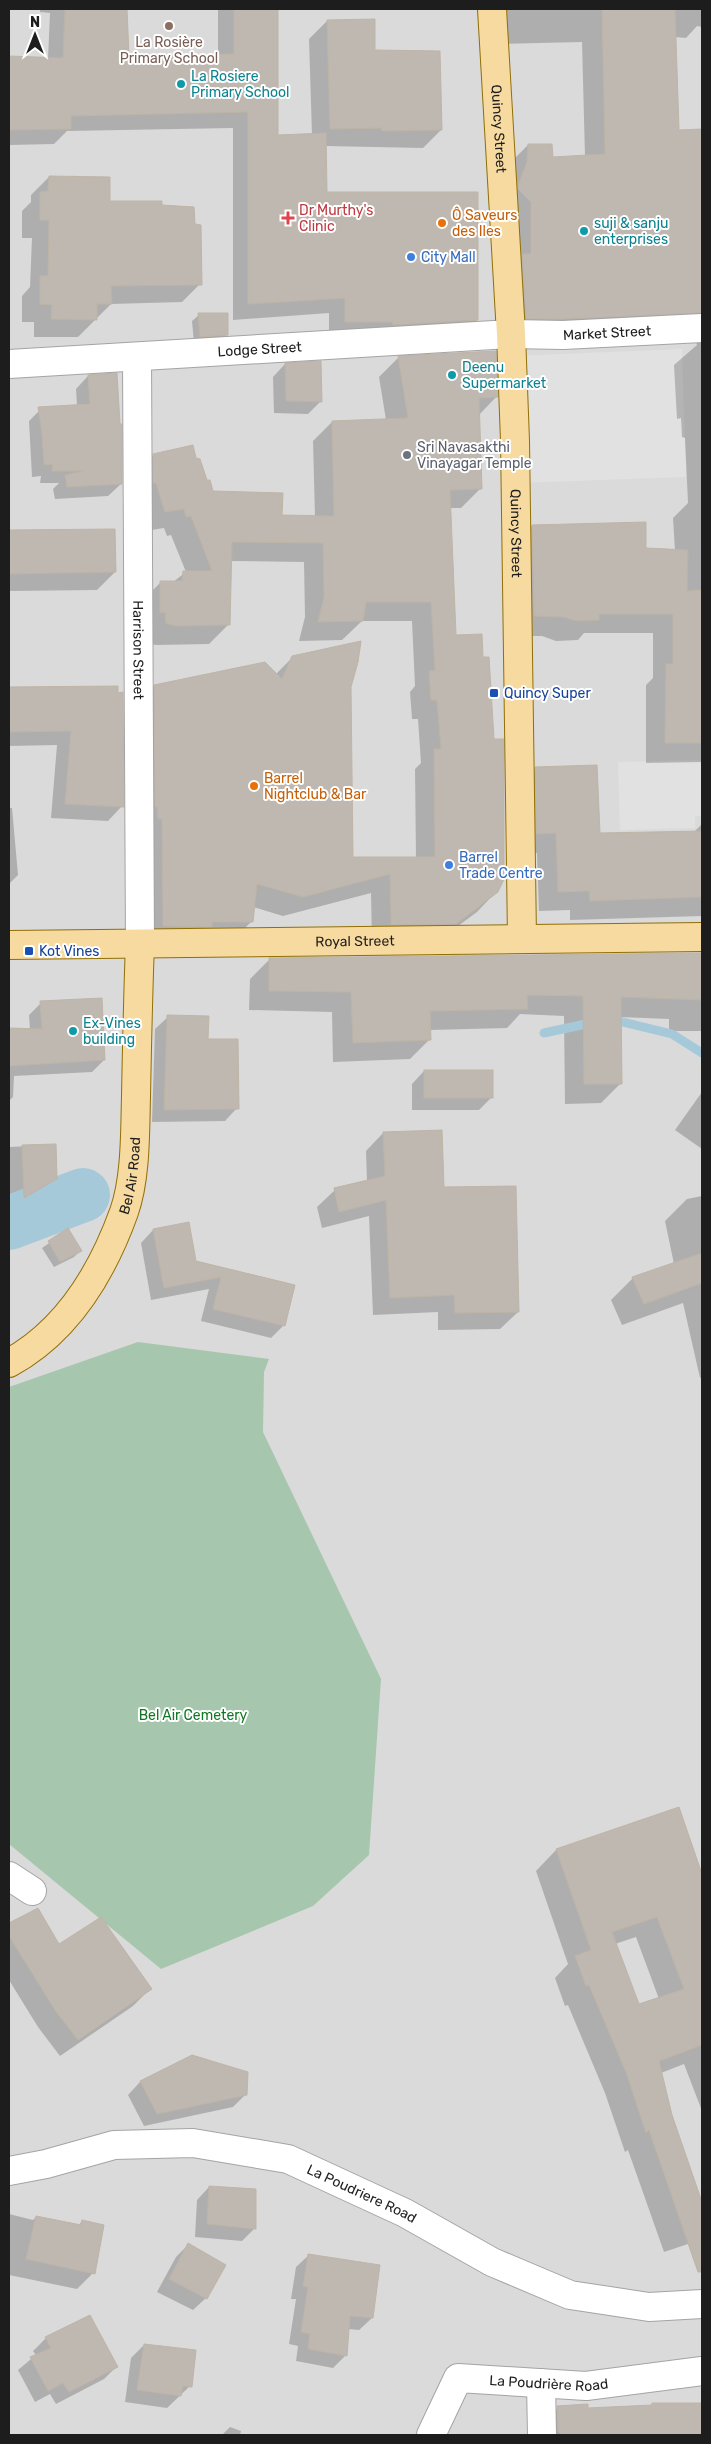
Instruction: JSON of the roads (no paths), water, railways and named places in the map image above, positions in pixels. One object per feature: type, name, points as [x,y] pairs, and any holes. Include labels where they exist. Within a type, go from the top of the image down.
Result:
[{"type":"main road","name":"Quincy Street","points":[[492,9],[511,334],[515,451],[522,938]]},
{"type":"main road","name":"Royal Street","points":[[9,945],[702,937]]},
{"type":"main road","name":"Bel Air Road","points":[[9,1362],[25,1354],[49,1336],[74,1308],[103,1258],[124,1211],[134,1154],[140,944]]},
{"type":"street","name":"Market Street","points":[[511,334],[563,335],[702,328]]},
{"type":"street","name":"Lodge Street","points":[[9,364],[136,358],[511,334]]},
{"type":"street","name":"Harrison Street","points":[[136,358],[140,944]]},
{"type":"street","points":[[9,1876],[32,1891]]},
{"type":"street","name":"La Poudriere Road","points":[[9,2171],[46,2164],[114,2145],[193,2143],[288,2159],[405,2213],[492,2262],[570,2295],[649,2307],[702,2304]]},
{"type":"street","name":"La Poudrière Road","points":[[431,2435],[458,2378],[586,2386],[702,2372]]},
{"type":"street","points":[[541,2383],[542,2435]]},
{"type":"waterway","points":[[610,1019],[672,1034],[702,1053]]},
{"type":"waterway","points":[[544,1033],[595,1022]]},
{"type":"waterway","points":[[9,1223],[83,1195]]},
{"type":"place","name":"La Rosière Primary School","points":[[169,26]]},
{"type":"place","name":"La Rosiere Primary School","points":[[181,84]]},
{"type":"place","name":"Dr Murthy's Clinic","points":[[288,218]]},
{"type":"place","name":"Ô Saveurs des Iles","points":[[442,223]]},
{"type":"place","name":"suji & sanju enterprises","points":[[584,231]]},
{"type":"place","name":"City Mall","points":[[411,257]]},
{"type":"place","name":"Deenu Supermarket","points":[[452,375]]},
{"type":"place","name":"Sri Navasakthi Vinayagar Temple","points":[[407,455]]},
{"type":"place","name":"Quincy Super","points":[[494,693]]},
{"type":"place","name":"Barrel Nightclub & Bar","points":[[254,786]]},
{"type":"place","name":"Barrel Trade Centre","points":[[449,865]]},
{"type":"place","name":"Kot Vines","points":[[29,951]]},
{"type":"place","name":"Ex-Vines building","points":[[73,1031]]},
{"type":"park label","name":"Bel Air Cemetery","points":[[193,1715]]}]
